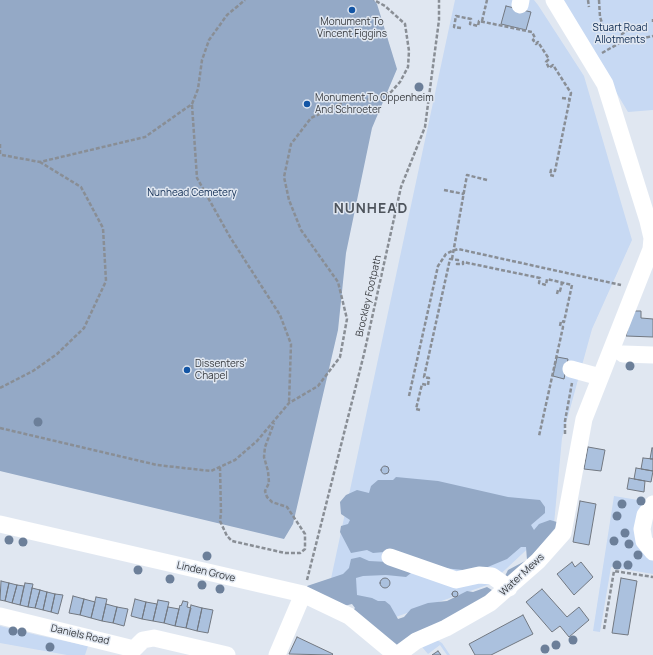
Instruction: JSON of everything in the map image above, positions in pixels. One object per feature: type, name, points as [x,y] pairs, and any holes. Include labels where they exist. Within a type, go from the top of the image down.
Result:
[{"type":"street","name":"Water Mews","points":[[397,655],[416,641],[483,608],[509,588],[550,549],[563,533],[584,419],[651,249],[652,238],[648,221],[605,84],[554,0]]},
{"type":"street","points":[[623,354],[653,355]]},
{"type":"street","points":[[571,369],[600,377]]},
{"type":"street","points":[[653,504],[645,515],[642,529],[644,541],[653,552]]},
{"type":"street","name":"Linden Grove","points":[[0,524],[303,594],[349,616],[397,655]]},
{"type":"street","points":[[390,557],[456,580],[479,574],[492,576],[509,588]]},
{"type":"street","points":[[277,655],[303,594]]},
{"type":"street","name":"Daniels Road","points":[[0,616],[133,652],[143,640],[154,638],[227,655]]},
{"type":"path","points":[[245,0],[228,15],[209,40],[202,60],[198,88],[192,104],[196,178],[230,237],[280,315],[292,344],[289,403]]},
{"type":"path","points":[[0,428],[157,465],[211,471],[235,460],[257,442],[289,403],[318,386],[340,357],[347,319],[338,282],[301,230],[289,200],[284,177],[291,144],[311,118],[346,101],[375,99],[391,92],[400,82],[408,67],[409,51],[405,24],[385,6],[374,0]]},
{"type":"path","name":"Brockley Footpath","points":[[303,594],[364,354],[401,187],[425,127],[439,20],[439,0]]},
{"type":"path","points":[[461,28],[454,26],[456,16],[471,19],[470,24],[478,26],[479,21],[482,21],[487,0]]},
{"type":"path","points":[[588,0],[588,8]]},
{"type":"path","points":[[599,0],[600,17],[604,29]]},
{"type":"path","points":[[482,21],[532,32],[536,38],[533,40],[536,44],[538,42],[549,59],[546,62],[549,68],[553,65],[571,92],[555,171],[551,170],[550,175],[554,176]]},
{"type":"path","points":[[623,41],[622,34],[629,28]]},
{"type":"path","points":[[596,56],[623,41],[626,42],[653,36]]},
{"type":"path","points":[[562,98],[570,100]]},
{"type":"path","points":[[40,162],[145,137],[192,104]]},
{"type":"path","points":[[0,144],[1,155],[40,162],[81,187],[103,228],[106,280],[84,328],[57,354],[33,370],[0,388]]},
{"type":"path","points":[[420,410],[416,409],[422,384],[428,385],[429,378],[424,377],[450,259],[452,259],[454,250],[467,175],[487,180]]},
{"type":"path","points":[[444,190],[464,194]]},
{"type":"path","points":[[409,396],[438,266],[446,254],[454,250],[466,251],[635,289]]},
{"type":"path","points":[[452,259],[458,260],[458,264],[463,264],[463,262],[540,278],[539,284],[546,285],[547,280],[572,285],[564,322],[561,321],[560,326],[563,327],[539,436]]},
{"type":"path","points":[[557,294],[558,290],[560,291],[562,282]]},
{"type":"path","points":[[220,467],[220,521],[227,536],[232,541],[285,553],[300,553],[305,549],[305,534],[286,507],[272,502],[267,497],[265,491],[269,483],[268,471],[264,457],[265,447],[274,421]]},
{"type":"path","points":[[604,629],[614,571],[653,577]]},
{"type":"green space","name":"Nunhead Cemetery","points":[[0,0],[374,0],[377,4],[397,69],[372,128],[346,253],[338,330],[293,524],[284,539],[0,471]]},
{"type":"green space","points":[[455,0],[534,0],[538,5],[584,76],[632,240],[592,329],[562,438],[554,524],[490,584],[390,619],[329,588]]},
{"type":"green space","name":"Stuart Road Allotments","points":[[561,0],[653,0],[653,110],[628,112]]},
{"type":"green space","points":[[396,477],[438,481],[508,497],[540,500],[545,507],[545,513],[531,525],[534,530],[539,524],[550,520],[557,522],[557,526],[510,581],[505,576],[508,570],[527,560],[526,547],[521,547],[507,559],[483,569],[473,571],[433,567],[384,552],[373,553],[367,550],[351,553],[340,532],[341,526],[348,524],[350,520],[341,514],[340,502],[346,495],[357,490],[369,493],[371,486],[378,480],[393,480]]},
{"type":"green space","points":[[614,496],[644,501],[642,505],[653,559],[653,574],[611,567],[600,632],[593,631]]},
{"type":"green space","points":[[360,557],[369,561],[388,562],[411,573],[406,577],[386,575],[363,576],[356,578],[357,595],[372,598],[378,601],[385,601],[390,605],[398,619],[404,617],[411,609],[428,603],[447,601],[467,591],[473,592],[487,587],[495,592],[395,648],[350,614],[355,608],[352,604],[340,607],[309,594],[307,586],[343,574],[349,568],[351,559]]},
{"type":"green space","points":[[0,626],[88,646],[85,655],[67,655],[0,643]]},
{"type":"green space","points":[[437,640],[442,643],[450,655],[447,655],[440,645],[428,654],[422,647]]},
{"type":"building","points":[[506,6],[531,12],[526,30],[501,24]]},
{"type":"building","points":[[632,311],[641,311],[641,318],[653,319],[653,337],[626,336]]},
{"type":"building","points":[[557,357],[568,359],[564,379],[553,376]]},
{"type":"building","points":[[588,447],[605,450],[601,471],[584,469]]},
{"type":"building","points":[[652,448],[653,459],[650,459]]},
{"type":"building","points":[[643,458],[653,459],[653,471],[641,469]]},
{"type":"building","points":[[383,466],[387,466],[389,470],[387,474],[383,474],[381,472],[381,468]]},
{"type":"building","points":[[636,468],[653,471],[651,482],[634,479]]},
{"type":"building","points":[[629,478],[645,481],[644,492],[627,489]]},
{"type":"building","points":[[580,501],[596,504],[589,545],[573,542]]},
{"type":"building","points":[[572,562],[575,567],[581,562],[593,577],[574,595],[557,574]]},
{"type":"building","points":[[383,578],[387,578],[389,579],[389,587],[383,588],[380,585],[380,581]]},
{"type":"building","points":[[621,578],[637,581],[628,635],[612,633]]},
{"type":"building","points":[[1,581],[9,583],[5,601],[0,600]]},
{"type":"building","points":[[9,583],[17,585],[12,603],[5,601]]},
{"type":"building","points":[[25,583],[33,584],[28,607],[20,605]]},
{"type":"building","points":[[17,585],[24,586],[20,605],[12,603]]},
{"type":"building","points":[[32,588],[40,590],[35,608],[28,607]]},
{"type":"building","points":[[542,589],[567,617],[579,607],[589,620],[569,637],[560,626],[552,632],[526,602]]},
{"type":"building","points":[[40,590],[47,592],[43,610],[35,608]]},
{"type":"building","points":[[455,591],[458,594],[455,597],[452,594]]},
{"type":"building","points":[[47,592],[55,594],[51,612],[43,610]]},
{"type":"building","points":[[55,594],[63,595],[58,614],[51,612]]},
{"type":"building","points":[[73,596],[84,599],[80,615],[69,613]]},
{"type":"building","points":[[96,597],[107,599],[102,621],[91,618]]},
{"type":"building","points":[[84,599],[95,602],[91,618],[80,615]]},
{"type":"building","points":[[135,599],[146,602],[142,619],[131,616]]},
{"type":"building","points":[[158,600],[169,602],[164,623],[153,621]]},
{"type":"building","points":[[183,601],[188,602],[187,607],[191,608],[186,628],[175,626],[180,605],[181,606]]},
{"type":"building","points":[[146,602],[157,604],[153,621],[142,619]]},
{"type":"building","points":[[106,604],[117,607],[113,623],[102,621]]},
{"type":"building","points":[[191,605],[202,608],[197,631],[186,628]]},
{"type":"building","points":[[117,607],[128,609],[124,626],[113,623]]},
{"type":"building","points":[[168,607],[179,609],[175,626],[164,623]]},
{"type":"building","points":[[202,608],[213,610],[208,633],[197,631]]},
{"type":"building","points":[[523,615],[533,634],[491,655],[475,655],[469,644]]},
{"type":"building","points":[[297,637],[333,654],[289,654]]},
{"type":"building","points":[[438,651],[441,655],[432,655]]},
{"type":"place","name":"Monument To Vincent Figgins","points":[[352,10]]},
{"type":"place","name":"Monument To Oppenheim And Schroeter","points":[[307,104]]},
{"type":"place","name":"Dissenters' Chapel","points":[[187,370]]},
{"type":"district","name":"NUNHEAD","points":[[371,209]]}]
